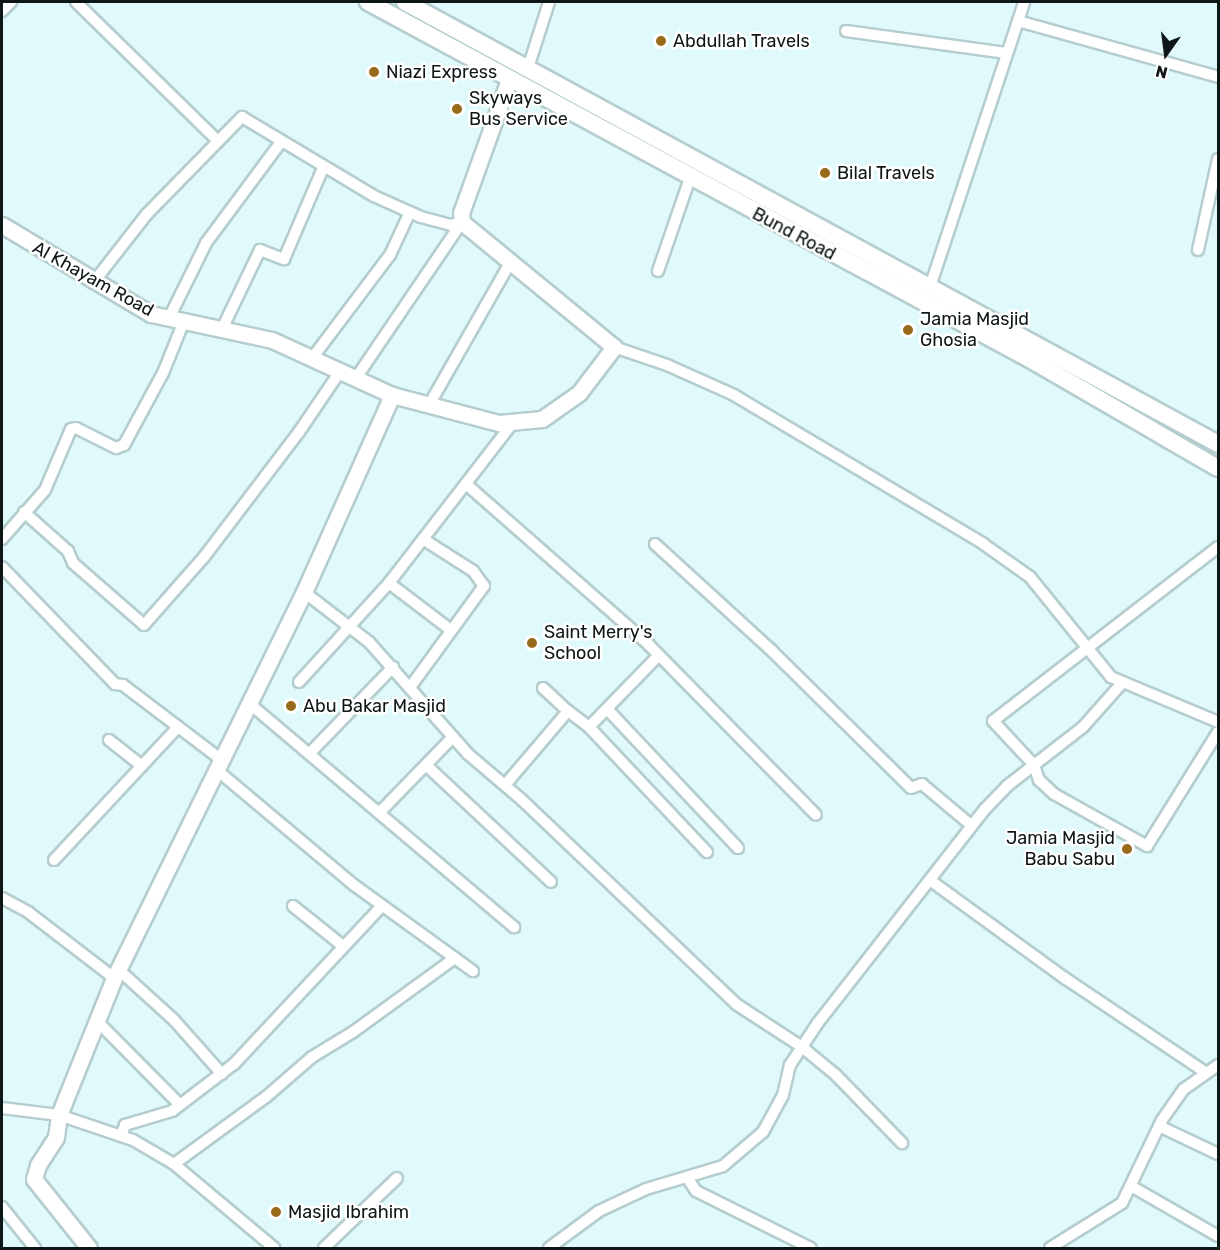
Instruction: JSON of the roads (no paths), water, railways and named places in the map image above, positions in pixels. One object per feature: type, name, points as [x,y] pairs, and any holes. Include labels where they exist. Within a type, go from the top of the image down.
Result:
[{"type":"main road","name":"Bund Road","points":[[368,2],[690,178],[1035,362],[1218,468]]},
{"type":"main road","name":"Bund Road","points":[[405,2],[1215,442]]},
{"type":"main road","points":[[1201,458],[1215,442]]},
{"type":"street","points":[[2,11],[11,2]]},
{"type":"street","points":[[76,2],[218,141]]},
{"type":"street","points":[[528,68],[549,2]]},
{"type":"street","points":[[930,287],[1024,2]]},
{"type":"street","points":[[1018,21],[1218,76]]},
{"type":"street","points":[[846,31],[1006,53]]},
{"type":"street","points":[[356,378],[462,222],[461,213],[509,80]]},
{"type":"street","points":[[93,283],[147,214],[242,117],[323,168],[410,212],[450,225],[462,222]]},
{"type":"street","points":[[2,539],[45,490],[71,429],[76,428],[116,448],[124,445],[163,373],[176,319],[206,243],[280,142]]},
{"type":"street","points":[[1198,250],[1218,159]]},
{"type":"street","points":[[222,329],[260,250],[284,259],[323,168]]},
{"type":"street","points":[[658,271],[690,178]]},
{"type":"street","points":[[313,357],[390,255],[410,212]]},
{"type":"street","points":[[462,222],[614,347],[667,365],[734,395],[981,543],[1030,577],[1086,650],[1111,677],[1218,722]]},
{"type":"street","name":"Al Khayam Road","points":[[2,225],[93,283],[151,314],[272,340],[392,395],[512,424]]},
{"type":"street","points":[[429,405],[511,261]]},
{"type":"street","points":[[299,682],[389,583],[512,424],[555,413],[579,393],[614,347]]},
{"type":"street","points":[[24,512],[68,551],[73,564],[144,625],[204,557],[299,432],[341,370]]},
{"type":"street","points":[[89,1248],[34,1179],[38,1165],[56,1137],[59,1115],[116,974],[304,592],[392,395]]},
{"type":"street","points":[[466,484],[659,656],[816,815]]},
{"type":"street","points":[[411,686],[484,586],[473,571],[423,539]]},
{"type":"street","points":[[655,544],[772,651],[911,788],[922,784],[972,826]]},
{"type":"street","points":[[1218,547],[993,721],[1034,765],[1039,780],[1054,794],[1147,846],[1218,732]]},
{"type":"street","points":[[2,567],[115,684],[123,685],[178,727],[382,906],[473,971]]},
{"type":"street","points":[[389,583],[451,630]]},
{"type":"street","points":[[304,592],[349,626],[393,667],[453,737],[736,1004],[802,1047],[836,1075],[902,1143]]},
{"type":"street","points":[[589,727],[659,656]]},
{"type":"street","points":[[309,754],[393,667]]},
{"type":"street","points":[[549,1248],[600,1211],[646,1189],[687,1179],[723,1166],[763,1132],[783,1095],[790,1065],[802,1047],[972,826],[1007,786],[1104,707],[1123,682]]},
{"type":"street","points":[[543,688],[589,727],[707,852]]},
{"type":"street","points":[[250,704],[514,927]]},
{"type":"street","points":[[607,709],[738,848]]},
{"type":"street","points":[[505,785],[568,711]]},
{"type":"street","points":[[54,860],[178,727]]},
{"type":"street","points":[[379,813],[453,737]]},
{"type":"street","points":[[109,740],[142,766]]},
{"type":"street","points":[[426,765],[550,882]]},
{"type":"street","points":[[931,881],[1066,979],[1213,1070],[1184,1089],[1159,1126],[1122,1203],[1050,1248]]},
{"type":"street","points":[[2,898],[28,912],[116,974],[174,1020],[222,1074]]},
{"type":"street","points":[[293,906],[343,946]]},
{"type":"street","points":[[121,1136],[125,1125],[154,1119],[180,1105],[222,1074],[382,906]]},
{"type":"street","points":[[174,1164],[266,1097],[312,1057],[353,1032],[455,958]]},
{"type":"street","points":[[97,1021],[180,1105]]},
{"type":"street","points":[[2,1108],[59,1115],[121,1136],[174,1164],[274,1248]]},
{"type":"street","points":[[1159,1126],[1218,1154]]},
{"type":"street","points":[[324,1248],[397,1178]]},
{"type":"street","points":[[687,1179],[696,1191],[812,1248]]},
{"type":"street","points":[[1131,1186],[1218,1236]]},
{"type":"street","points":[[2,1207],[35,1248]]},
{"type":"place","name":"Abdullah Travels","points":[[661,41]]},
{"type":"place","name":"Niazi Express","points":[[374,72]]},
{"type":"place","name":"Skyways Bus Service","points":[[457,109]]},
{"type":"place","name":"Bilal Travels","points":[[825,173]]},
{"type":"place","name":"Jamia Masjid Ghosia","points":[[908,330]]},
{"type":"place","name":"Saint Merry's School","points":[[532,643]]},
{"type":"place","name":"Abu Bakar Masjid","points":[[291,706]]},
{"type":"place","name":"Jamia Masjid Babu Sabu","points":[[1127,849]]},
{"type":"place","name":"Masjid Ibrahim","points":[[276,1212]]}]
